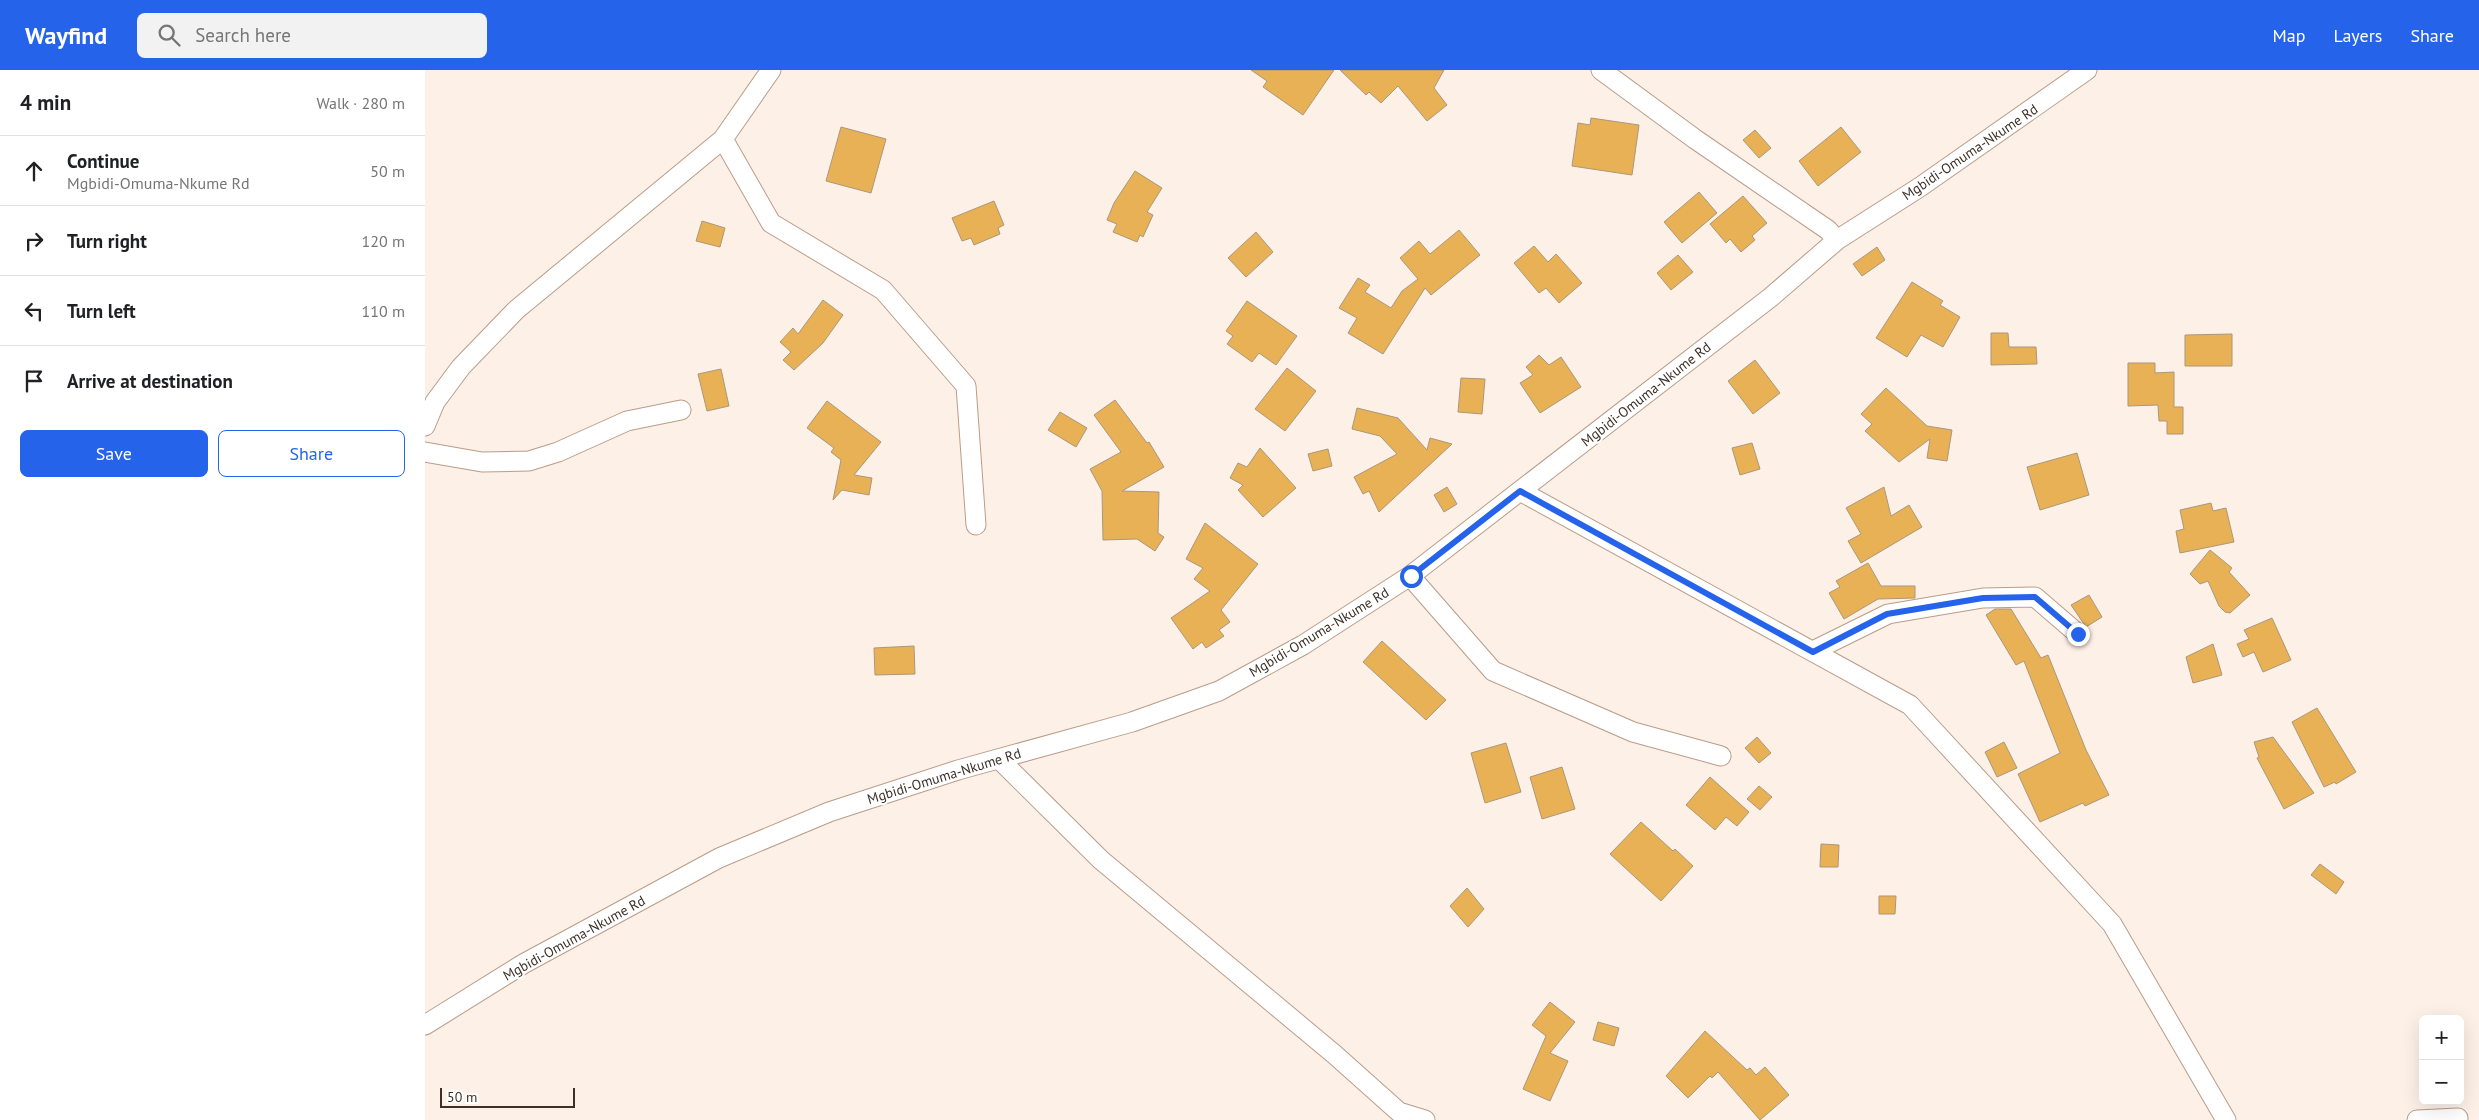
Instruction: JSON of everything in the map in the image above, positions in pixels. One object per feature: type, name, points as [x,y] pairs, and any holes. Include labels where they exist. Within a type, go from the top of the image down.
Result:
[{"type":"street","points":[[425,426],[430,401],[516,310],[723,139],[771,70]]},
{"type":"street","points":[[1601,70],[1695,140],[1828,230],[1837,240]]},
{"type":"street","name":"Mgbidi-Omuma-Nkume Rd","points":[[425,1025],[523,964],[719,858],[829,812],[999,758],[1132,722],[1219,691],[1303,645],[1411,576],[1771,297],[1837,240],[1920,188],[2087,70]]},
{"type":"street","points":[[723,139],[771,224],[883,290],[966,386],[976,525]]},
{"type":"street","points":[[425,452],[482,462],[529,461],[558,452],[627,421],[681,410]]},
{"type":"street","points":[[1520,491],[1910,704],[2112,924],[2226,1120]]},
{"type":"street","points":[[1411,576],[1493,671],[1633,732],[1721,756]]},
{"type":"street","points":[[1813,652],[1887,614],[1983,598],[2035,597],[2078,634]]},
{"type":"street","points":[[999,758],[1101,860],[1333,1054],[1399,1112],[1425,1120]]},
{"type":"street","points":[[2417,1120],[2458,1118]]},
{"type":"building","points":[[1251,70],[1334,70],[1303,115],[1263,87],[1267,81]]},
{"type":"building","points":[[1340,70],[1444,70],[1434,88],[1447,105],[1427,121],[1398,86],[1381,103],[1369,92],[1366,95]]},
{"type":"building","points":[[1591,118],[1639,125],[1632,175],[1572,166],[1578,123],[1590,125]]},
{"type":"building","points":[[841,127],[886,139],[871,193],[826,181]]},
{"type":"building","points":[[1841,127],[1861,152],[1818,186],[1799,161]]},
{"type":"building","points":[[1755,130],[1771,148],[1759,158],[1743,140]]},
{"type":"building","points":[[1135,171],[1162,188],[1147,212],[1153,215],[1143,237],[1140,235],[1137,242],[1113,232],[1117,224],[1107,220],[1114,203]]},
{"type":"building","points":[[1699,192],[1717,213],[1682,243],[1664,222]]},
{"type":"building","points":[[1743,196],[1767,223],[1752,236],[1755,240],[1741,252],[1730,239],[1726,243],[1710,224]]},
{"type":"building","points":[[994,201],[1004,225],[998,228],[1000,234],[974,245],[971,238],[962,241],[952,218]]},
{"type":"building","points":[[702,221],[725,228],[720,247],[696,241]]},
{"type":"building","points":[[1459,230],[1480,255],[1431,295],[1425,288],[1383,354],[1348,333],[1357,318],[1339,308],[1358,278],[1370,285],[1365,292],[1391,308],[1402,291],[1418,279],[1400,258],[1419,241],[1430,254]]},
{"type":"building","points":[[1256,232],[1273,252],[1246,277],[1228,258]]},
{"type":"building","points":[[1534,246],[1548,262],[1556,254],[1582,283],[1559,303],[1546,288],[1539,293],[1514,263]]},
{"type":"building","points":[[1877,247],[1885,260],[1862,276],[1853,264]]},
{"type":"building","points":[[1678,255],[1693,272],[1671,290],[1657,273]]},
{"type":"building","points":[[1912,282],[1943,301],[1940,305],[1960,317],[1943,347],[1921,335],[1907,357],[1876,338]]},
{"type":"building","points":[[823,300],[843,315],[823,343],[794,370],[783,360],[791,352],[780,342],[793,328],[798,334]]},
{"type":"building","points":[[1247,301],[1297,336],[1276,365],[1259,353],[1252,362],[1227,344],[1233,336],[1226,331]]},
{"type":"building","points":[[1991,333],[2008,333],[2009,347],[2036,347],[2037,364],[1991,365]]},
{"type":"building","points":[[2232,334],[2232,366],[2185,366],[2185,335]]},
{"type":"building","points":[[1539,355],[1549,365],[1561,357],[1581,387],[1540,413],[1520,383],[1533,375],[1526,367]]},
{"type":"building","points":[[1755,360],[1780,393],[1753,414],[1728,381]]},
{"type":"building","points":[[2128,363],[2155,363],[2155,373],[2174,372],[2174,407],[2183,407],[2183,434],[2167,434],[2167,421],[2159,421],[2158,405],[2128,406]]},
{"type":"building","points":[[1287,368],[1316,391],[1285,431],[1255,409]]},
{"type":"building","points":[[721,369],[729,406],[707,411],[698,374]]},
{"type":"building","points":[[1461,378],[1485,379],[1482,414],[1458,412]]},
{"type":"building","points":[[1886,388],[1927,426],[1952,430],[1947,461],[1927,458],[1930,439],[1899,462],[1865,431],[1872,424],[1861,414]]},
{"type":"building","points":[[1115,400],[1147,443],[1149,442],[1164,467],[1122,491],[1159,492],[1158,533],[1164,537],[1155,551],[1137,539],[1103,540],[1102,491],[1090,469],[1121,452],[1094,415]]},
{"type":"building","points":[[827,401],[881,442],[854,475],[872,478],[869,495],[842,490],[833,500],[841,460],[831,452],[834,448],[807,428]]},
{"type":"building","points":[[1357,408],[1398,418],[1427,450],[1430,438],[1452,444],[1379,512],[1369,491],[1363,494],[1354,477],[1397,454],[1380,436],[1352,429]]},
{"type":"building","points":[[1060,412],[1087,428],[1076,447],[1048,430]]},
{"type":"building","points":[[1752,443],[1760,469],[1740,475],[1732,448]]},
{"type":"building","points":[[1260,448],[1296,488],[1263,517],[1238,490],[1243,485],[1230,478],[1238,463],[1247,467]]},
{"type":"building","points":[[1328,449],[1332,466],[1313,471],[1308,454]]},
{"type":"building","points":[[2077,453],[2089,495],[2040,510],[2027,467]]},
{"type":"building","points":[[1447,487],[1457,504],[1444,512],[1434,495]]},
{"type":"building","points":[[1884,487],[1891,516],[1909,505],[1922,527],[1861,563],[1848,541],[1861,534],[1846,508]]},
{"type":"building","points":[[2211,503],[2213,511],[2226,508],[2234,542],[2180,553],[2176,531],[2184,529],[2180,510]]},
{"type":"building","points":[[1205,523],[1258,564],[1221,610],[1230,622],[1219,630],[1224,636],[1206,648],[1202,642],[1193,649],[1171,618],[1210,591],[1194,579],[1203,568],[1186,559]]},
{"type":"building","points":[[2210,550],[2232,568],[2229,572],[2250,595],[2230,613],[2225,612],[2219,606],[2208,581],[2200,584],[2190,574]]},
{"type":"building","points":[[1868,563],[1881,586],[1915,586],[1915,598],[1878,599],[1844,619],[1829,593],[1840,587],[1836,581]]},
{"type":"building","points":[[2089,595],[2102,617],[2086,627],[2071,605]]},
{"type":"building","points":[[1995,609],[2011,609],[2041,658],[2048,655],[2086,750],[2109,795],[2085,806],[2083,803],[2040,822],[2018,774],[2060,753],[2024,661],[2016,665],[1986,615]]},
{"type":"building","points":[[2272,618],[2291,660],[2263,672],[2254,652],[2243,657],[2237,644],[2249,639],[2244,630]]},
{"type":"building","points":[[1382,641],[1446,700],[1426,720],[1363,662]]},
{"type":"building","points":[[2213,644],[2222,675],[2193,683],[2186,657]]},
{"type":"building","points":[[914,646],[915,674],[875,675],[874,648]]},
{"type":"building","points":[[2317,708],[2356,772],[2336,784],[2335,782],[2324,787],[2292,722]]},
{"type":"building","points":[[1757,737],[1771,753],[1759,763],[1745,748]]},
{"type":"building","points":[[2273,737],[2314,793],[2284,809],[2257,758],[2259,757],[2254,742]]},
{"type":"building","points":[[2004,742],[2017,768],[1997,777],[1985,752]]},
{"type":"building","points":[[1506,743],[1521,792],[1485,803],[1471,753]]},
{"type":"building","points":[[1562,767],[1575,809],[1542,819],[1530,777]]},
{"type":"building","points":[[1710,777],[1749,812],[1737,826],[1726,817],[1715,830],[1686,805]]},
{"type":"building","points":[[1759,786],[1772,797],[1760,810],[1747,799]]},
{"type":"building","points":[[1641,822],[1693,866],[1661,901],[1610,854]]},
{"type":"building","points":[[1821,844],[1839,845],[1838,867],[1820,867]]},
{"type":"building","points":[[2320,864],[2344,882],[2336,894],[2311,875]]},
{"type":"building","points":[[1467,888],[1484,909],[1468,927],[1450,906]]},
{"type":"building","points":[[1879,896],[1896,896],[1895,914],[1879,914]]},
{"type":"building","points":[[1550,1002],[1575,1022],[1550,1053],[1568,1061],[1550,1101],[1523,1089],[1546,1036],[1532,1025]]},
{"type":"building","points":[[1598,1022],[1619,1028],[1614,1046],[1593,1040]]},
{"type":"building","points":[[1705,1031],[1747,1070],[1750,1068],[1756,1075],[1765,1067],[1789,1095],[1760,1120],[1718,1072],[1712,1078],[1710,1076],[1688,1098],[1666,1076]]},
{"type":"route","points":[[1411,576],[1520,491],[1813,652],[1887,614],[1983,598],[2035,597],[2078,634]]}]
